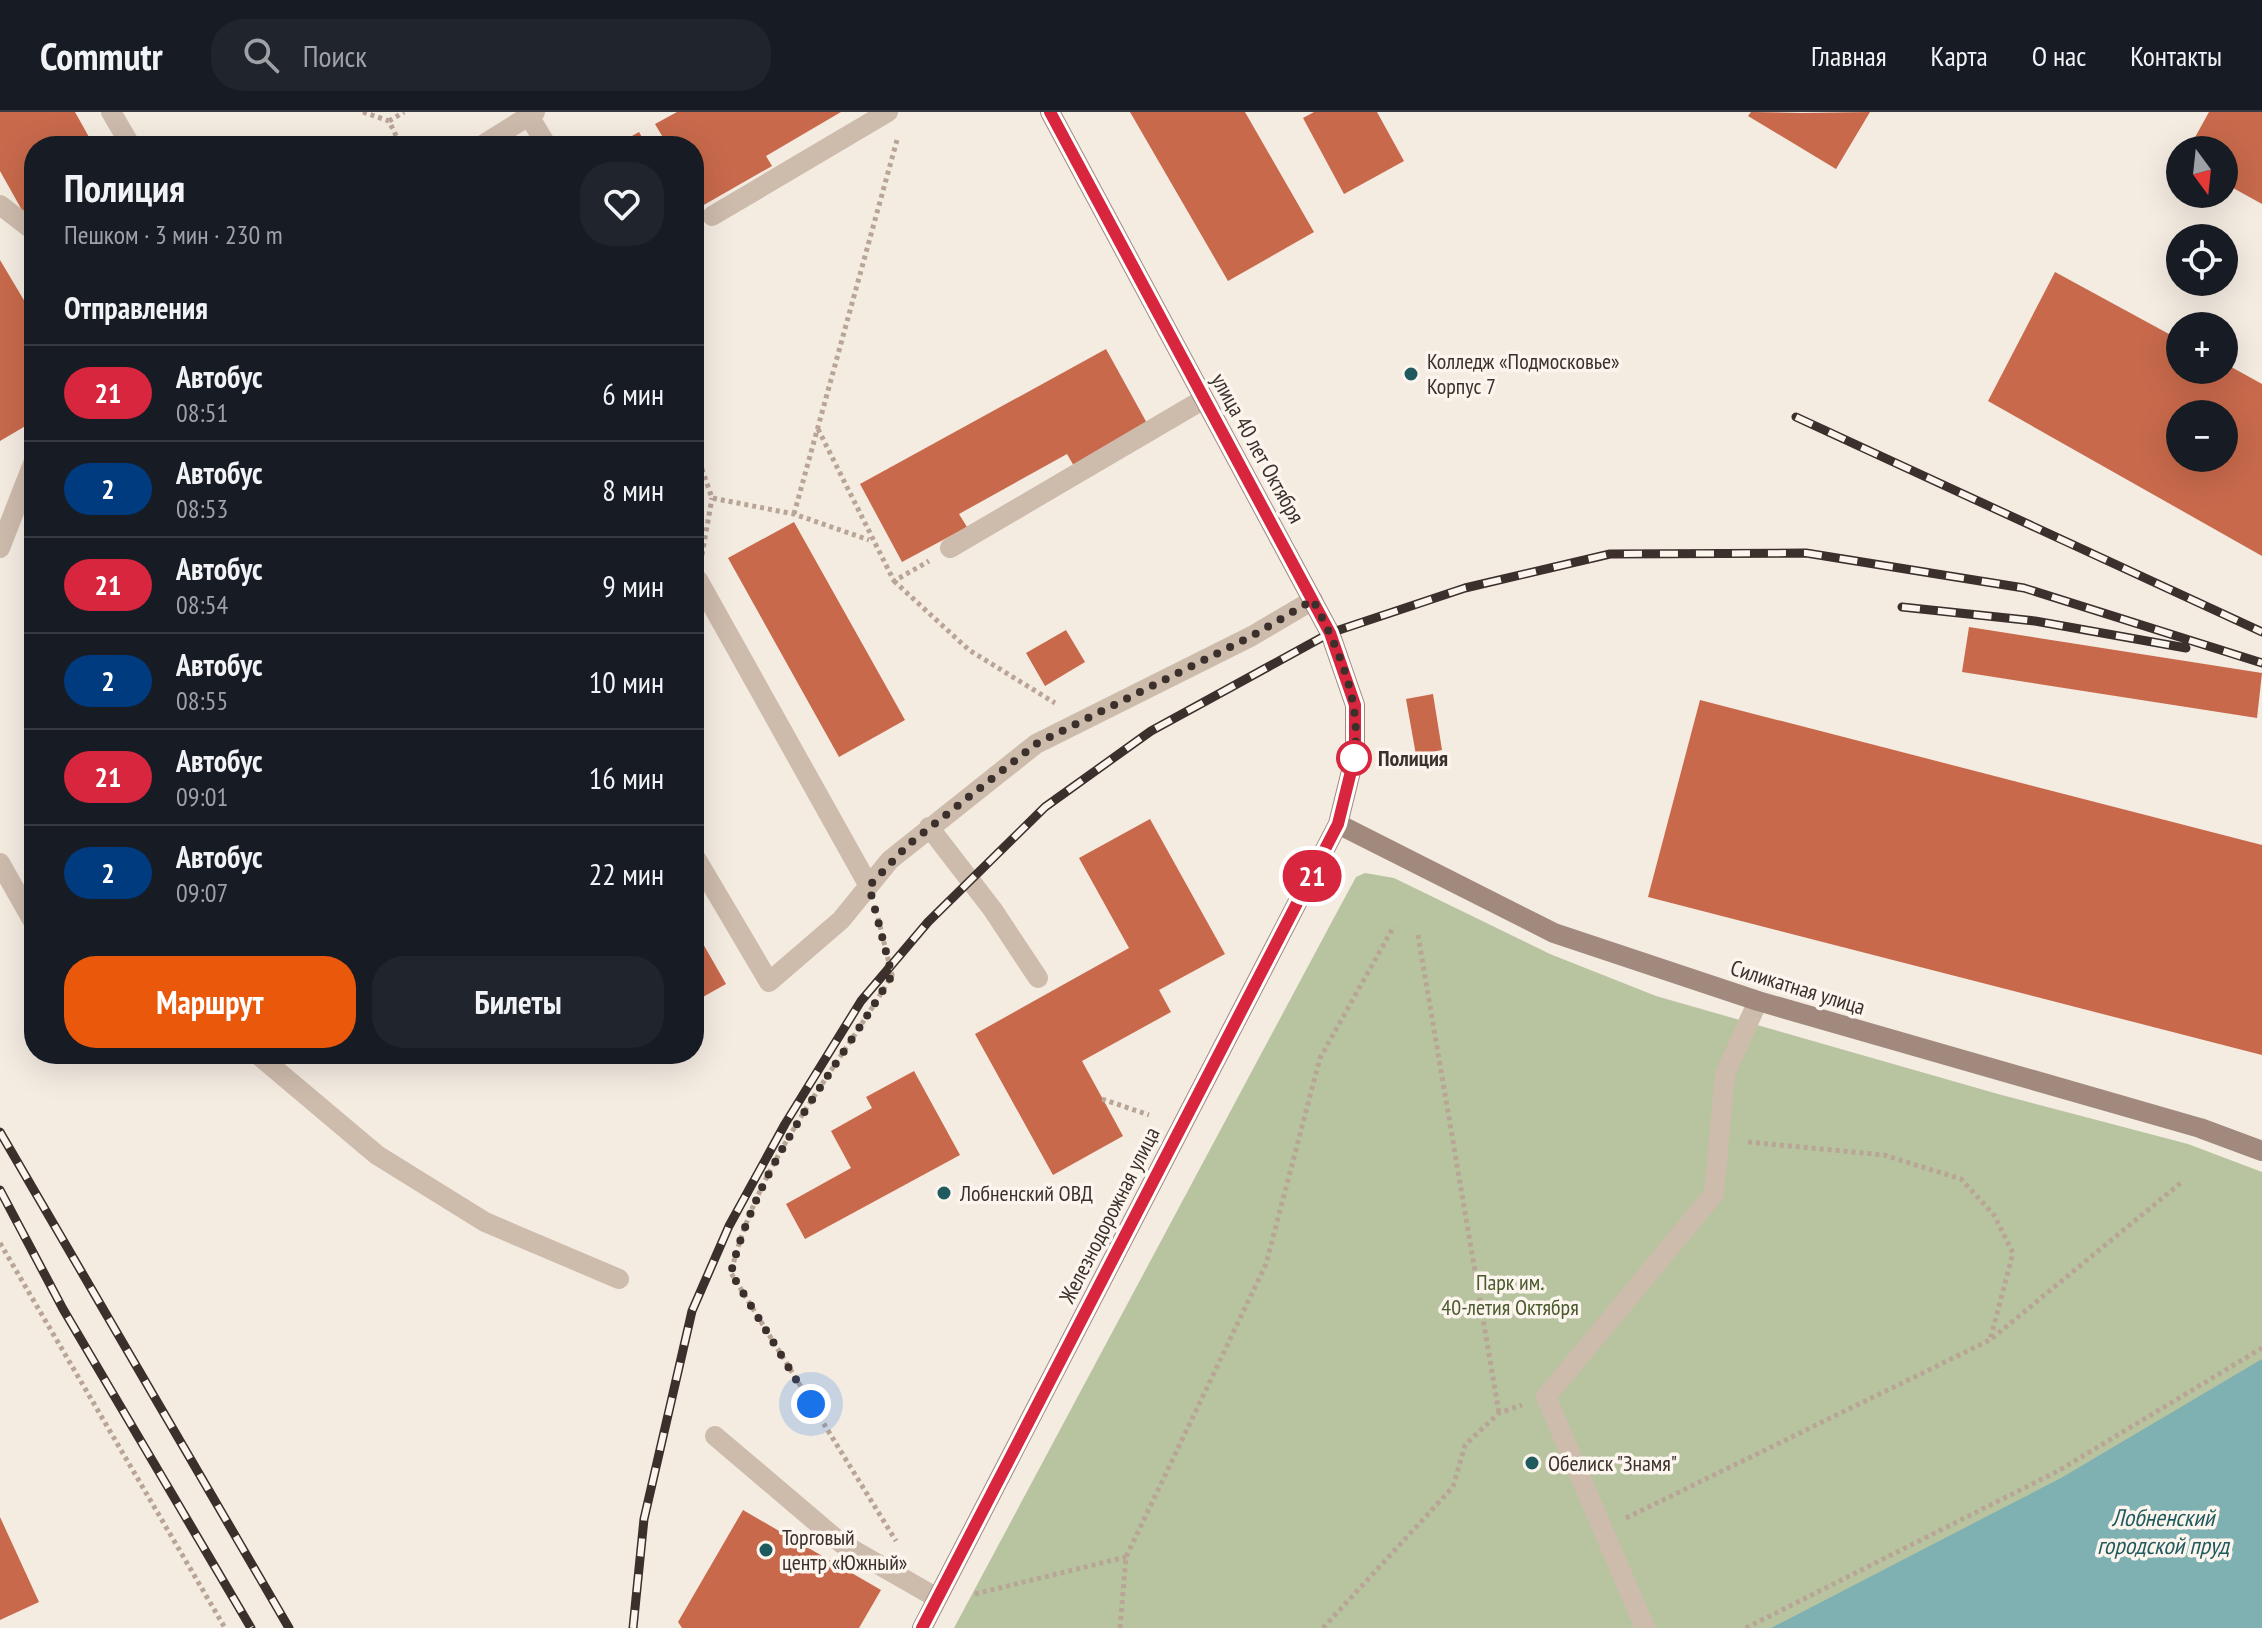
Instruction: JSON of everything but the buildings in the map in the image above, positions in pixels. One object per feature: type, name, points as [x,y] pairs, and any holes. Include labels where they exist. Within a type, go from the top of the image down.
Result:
[{"type":"street","points":[[111,112],[125,136]]},
{"type":"street","name":"улица 40 лет Октября","points":[[1050,112],[1330,633],[1355,705],[1355,755],[1338,824]]},
{"type":"street","points":[[712,216],[887,113]]},
{"type":"street","points":[[497,136],[532,114],[542,136]]},
{"type":"street","points":[[0,205],[24,223]]},
{"type":"street","points":[[950,548],[1204,399]]},
{"type":"street","points":[[0,548],[24,486]]},
{"type":"street","points":[[704,594],[869,886]]},
{"type":"street","points":[[704,872],[769,982],[841,920],[890,860],[1036,744],[1252,636],[1313,600]]},
{"type":"street","name":"Силикатная улица","points":[[1338,824],[1554,933],[1758,1001],[2200,1128],[2262,1151]]},
{"type":"street","name":"Железнодорожная улица","points":[[922,1628],[1338,824]]},
{"type":"street","points":[[929,827],[993,910],[1038,978]]},
{"type":"street","points":[[0,863],[24,905]]},
{"type":"street","points":[[1645,1628],[1546,1397],[1714,1194],[1725,1074],[1758,1001]]},
{"type":"street","points":[[269,1064],[377,1155],[472,1214],[619,1279]]},
{"type":"street","points":[[715,1436],[841,1543],[937,1598]]},
{"type":"path","points":[[363,112],[389,121],[396,136]]},
{"type":"path","points":[[389,121],[404,112]]},
{"type":"path","points":[[794,514],[897,141],[887,113]]},
{"type":"path","points":[[817,428],[870,540],[894,581],[969,650],[1084,721]]},
{"type":"path","points":[[704,475],[712,498],[704,539]]},
{"type":"path","points":[[712,498],[794,514],[870,540]]},
{"type":"path","points":[[894,581],[950,548]]},
{"type":"path","points":[[869,886],[892,975],[791,1131],[741,1229],[731,1273],[900,1547]]},
{"type":"path","points":[[1120,1628],[1126,1557],[1266,1264],[1320,1058],[1394,926]]},
{"type":"path","points":[[1418,935],[1499,1413]]},
{"type":"path","points":[[1102,1099],[1149,1115]]},
{"type":"path","points":[[1719,1139],[1884,1155],[1961,1179],[1994,1215],[2013,1253],[1990,1340]]},
{"type":"path","points":[[1604,1529],[1990,1340],[2183,1181]]},
{"type":"path","points":[[0,1243],[225,1628]]},
{"type":"path","points":[[1746,1628],[2058,1471],[2262,1348]]},
{"type":"path","points":[[1323,1628],[1453,1487],[1465,1445],[1499,1413],[1546,1397]]},
{"type":"path","points":[[975,1594],[1126,1557]]},
{"type":"green space","name":"Парк им. 40-летия Октября","points":[[1365,873],[1394,878],[1550,954],[1656,996],[1998,1094],[2188,1144],[2262,1172],[2262,1628],[954,1628],[1356,877]]},
{"type":"water","name":"Лобненский городской пруд","points":[[2262,1359],[2262,1628],[1771,1628],[2061,1478]]},
{"type":"railway","points":[[1796,417],[2262,632]]},
{"type":"railway","points":[[633,1628],[644,1519],[692,1311],[729,1226],[785,1124],[861,1001],[928,922],[1045,807],[1151,731],[1330,633],[1465,588],[1610,554],[1806,553],[2024,588],[2262,663]]},
{"type":"railway","points":[[1902,607],[2035,621],[2186,648]]},
{"type":"railway","points":[[0,1132],[289,1628]]},
{"type":"railway","points":[[0,1190],[63,1309],[251,1628]]},
{"type":"bus line","name":"21","points":[[922,1628],[1338,824],[1355,755],[1355,705],[1330,633],[1050,112]]},
{"type":"place","name":"Колледж «Подмосковье» Корпус 7","points":[[1411,374]]},
{"type":"place","name":"Полиция","points":[[1354,758]]},
{"type":"place","name":"Лобненский ОВД","points":[[944,1193]]},
{"type":"place","name":"Обелиск \"Знамя\"","points":[[1532,1463]]},
{"type":"place","name":"Торговый центр «Южный»","points":[[766,1550]]},
{"type":"route","points":[[811,1404],[731,1273],[741,1229],[791,1131],[892,975],[869,886],[890,860],[1036,744],[1252,636],[1313,600],[1330,633],[1355,705],[1354,758]]}]
